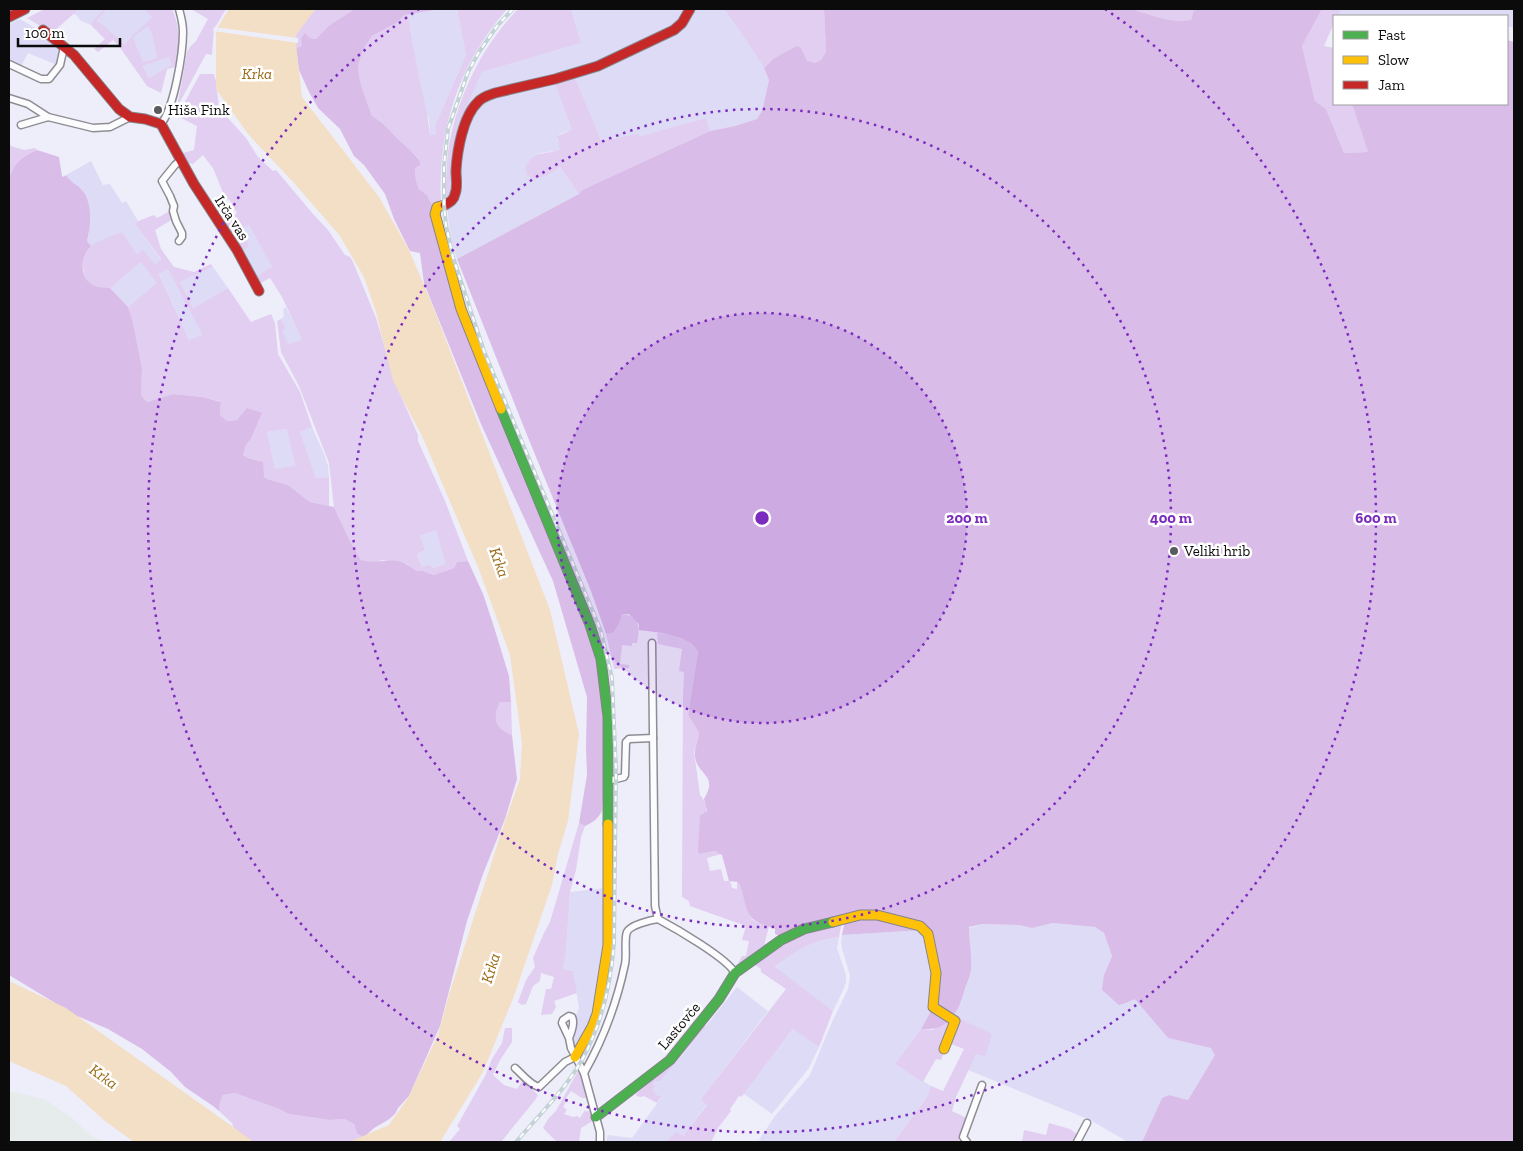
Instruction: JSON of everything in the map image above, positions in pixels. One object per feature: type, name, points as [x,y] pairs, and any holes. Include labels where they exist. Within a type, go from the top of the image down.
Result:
[{"type":"street","points":[[9,17],[25,9]]},
{"type":"street","points":[[43,30],[74,55],[118,109],[130,117],[161,124],[165,119],[174,89],[181,50],[183,32],[179,9]]},
{"type":"street","points":[[515,1068],[529,1082],[539,1087],[565,1062],[576,1057],[597,1014],[608,945],[608,718],[605,684],[601,659],[590,625],[461,309],[435,214],[437,207],[450,203],[455,197],[456,169],[462,135],[468,118],[479,100],[506,90],[528,86],[597,66],[622,56],[660,37],[680,24],[686,19],[690,9]]},
{"type":"street","points":[[9,64],[41,79],[49,79],[60,65],[64,47]]},
{"type":"street","points":[[9,98],[28,104],[48,117],[93,128],[110,127],[130,117]]},
{"type":"street","points":[[21,125],[48,117]]},
{"type":"street","name":"Irča vas","points":[[161,124],[194,184],[237,250],[259,291]]},
{"type":"street","points":[[179,241],[182,233],[173,211],[174,206],[162,181],[181,160]]},
{"type":"street","points":[[652,643],[656,906],[658,919]]},
{"type":"street","points":[[608,781],[624,778],[626,775],[626,742],[629,739],[653,738]]},
{"type":"street","points":[[584,1073],[610,1022],[626,961],[627,932],[630,928],[658,919],[701,945],[729,965],[734,973],[781,940],[804,929],[860,915],[877,915],[920,926],[928,934],[936,973],[933,1007],[955,1021],[944,1049]]},
{"type":"street","name":"Lastovče","points":[[596,1117],[670,1060],[719,999],[734,973]]},
{"type":"street","points":[[569,1038],[571,1048],[584,1073],[600,1132],[600,1142]]},
{"type":"street","points":[[967,1142],[963,1137],[982,1085]]},
{"type":"street","points":[[1078,1142],[1087,1124]]},
{"type":"shaded area","points":[[45,9],[79,9],[52,33],[27,18]]},
{"type":"shaded area","points":[[79,9],[104,9],[91,25],[81,21],[73,14]]},
{"type":"shaded area","points":[[104,9],[107,9],[97,20],[124,44],[152,17],[144,9],[172,9],[179,37],[178,51],[175,67],[167,69],[161,93],[147,86],[113,40],[98,52],[94,49],[105,39],[91,23]],"holes":[[[148,26],[157,58],[143,62],[133,37]],[[169,57],[171,65],[149,78],[143,66]]]},
{"type":"shaded area","points":[[107,9],[144,9],[152,17],[133,36],[148,26],[157,58],[142,62],[132,36],[124,44],[102,25],[97,19]]},
{"type":"shaded area","points":[[191,9],[226,9],[214,29],[212,55],[206,54],[180,102],[178,102],[187,52],[196,41],[208,19]]},
{"type":"shaded area","points":[[315,9],[354,9],[316,39],[310,38],[306,34],[302,46],[296,48],[295,37],[304,20]]},
{"type":"shaded area","points":[[354,9],[440,9],[404,15],[398,22],[372,36],[363,50],[358,66],[359,75],[372,116],[387,127],[420,161],[420,165],[415,168],[416,181],[419,189],[427,195],[433,207],[434,225],[458,309],[514,456],[592,640],[604,685],[605,764],[602,811],[595,820],[585,826],[579,823],[587,775],[587,697],[553,581],[481,424],[424,283],[420,253],[410,251],[394,219],[385,194],[364,165],[354,156],[340,129],[318,108],[299,70],[296,48],[302,46],[301,39],[305,33],[310,38],[316,39],[329,26]]},
{"type":"shaded area","points":[[440,9],[457,9],[466,55],[435,126],[436,135],[430,135],[429,120],[418,75],[408,14]]},
{"type":"shaded area","points":[[457,9],[507,9],[476,53],[454,99],[443,149],[441,202],[433,207],[427,195],[419,189],[416,181],[415,167],[420,161],[387,127],[372,116],[361,85],[358,66],[363,50],[372,36],[398,22],[404,15],[408,14],[430,135],[436,135],[435,126],[466,55]]},
{"type":"shaded area","points":[[518,9],[571,9],[581,43],[482,72],[468,104],[471,106],[452,197],[445,202],[448,152],[457,113],[464,93],[482,57]]},
{"type":"shaded area","points":[[571,9],[687,9],[680,22],[620,55],[536,82],[471,106],[468,104],[482,72],[581,43]]},
{"type":"shaded area","points":[[691,9],[724,9],[764,68],[769,80],[762,111],[757,119],[710,131],[706,118],[640,136],[601,140],[574,75],[661,38]]},
{"type":"shaded area","points":[[724,9],[824,9],[826,52],[821,60],[815,63],[807,62],[801,48],[773,59],[764,68]]},
{"type":"shaded area","points":[[824,9],[1133,9],[1162,18],[1183,21],[1191,20],[1194,9],[1322,9],[1302,46],[1315,101],[1326,109],[1344,153],[1368,152],[1352,105],[1508,105],[1508,40],[1514,42],[1514,1142],[1142,1142],[1162,1098],[1169,1095],[1188,1100],[1215,1055],[1211,1048],[1168,1038],[1135,999],[1119,1005],[1102,990],[1104,975],[1112,956],[1104,933],[1095,927],[1053,923],[1032,928],[1019,925],[982,924],[969,927],[971,970],[956,1013],[945,1024],[930,1029],[921,1029],[931,1011],[937,982],[938,963],[936,949],[929,936],[923,930],[842,935],[845,920],[856,918],[873,918],[917,927],[918,922],[871,912],[850,914],[804,928],[784,937],[775,934],[775,929],[758,922],[750,916],[738,882],[729,881],[722,855],[715,851],[700,854],[698,852],[700,816],[707,811],[704,799],[709,785],[706,776],[699,768],[695,756],[699,732],[688,715],[698,652],[688,642],[672,635],[639,630],[639,624],[629,614],[622,614],[619,624],[613,633],[606,634],[591,591],[457,259],[579,194],[582,190],[710,131],[757,119],[762,111],[769,80],[764,68],[773,59],[797,46],[801,48],[807,61],[815,63],[821,60],[826,52]]},
{"type":"shaded area","points":[[1133,9],[1194,9],[1191,20],[1176,21]]},
{"type":"shaded area","points":[[1322,9],[1341,9],[1338,15],[1333,15],[1333,25],[1324,46],[1333,48],[1333,105],[1352,105],[1368,152],[1344,153],[1326,109],[1315,101],[1302,46]]},
{"type":"shaded area","points":[[1341,9],[1514,9],[1514,28],[1508,26],[1508,15],[1338,15]]},
{"type":"shaded area","points":[[20,19],[47,35],[59,47],[57,65],[28,53],[20,68],[9,63],[9,24]]},
{"type":"shaded area","points":[[169,57],[171,65],[149,78],[143,66]]},
{"type":"shaded area","points":[[200,74],[214,74],[219,108],[246,138],[258,157],[273,171],[276,170],[328,230],[345,255],[350,257],[376,318],[396,385],[468,561],[457,562],[454,568],[434,575],[416,572],[407,564],[382,560],[375,563],[361,560],[334,507],[329,463],[299,386],[281,352],[277,321],[281,319],[286,329],[282,331],[288,344],[302,340],[282,297],[270,278],[259,284],[254,277],[272,267],[249,225],[240,230],[249,246],[240,252],[223,224],[237,213],[229,199],[226,200],[213,168],[203,155],[193,164],[185,162],[179,154],[194,150],[197,126],[177,116]],"holes":[[[436,530],[446,564],[432,568],[430,565],[422,567],[417,554],[425,550],[420,536]]]},
{"type":"shaded area","points":[[574,75],[601,140],[637,134],[640,136],[706,118],[710,131],[582,190],[579,194],[560,167],[548,175],[533,180],[526,172],[531,159],[539,154],[560,149],[557,136],[572,130],[554,81]]},
{"type":"shaded area","points":[[554,81],[572,130],[559,134],[557,140],[560,149],[540,153],[532,158],[548,175],[560,167],[579,194],[457,259],[451,241],[447,207],[469,121],[475,109],[484,100]]},
{"type":"shaded area","points":[[9,143],[11,146],[24,150],[35,148],[37,150],[19,161],[9,178]]},
{"type":"shaded area","points":[[37,150],[59,157],[62,176],[66,175],[81,189],[88,200],[90,221],[87,241],[91,246],[83,259],[84,275],[94,286],[110,288],[128,307],[142,368],[141,395],[147,402],[173,394],[203,397],[221,402],[220,415],[227,421],[237,420],[247,408],[262,413],[243,455],[263,462],[264,477],[288,485],[310,502],[334,507],[361,560],[401,562],[416,571],[434,575],[454,568],[457,562],[468,561],[483,594],[494,627],[509,676],[511,702],[500,702],[496,718],[502,730],[512,735],[517,779],[505,819],[467,921],[440,1026],[409,1096],[395,1114],[364,1137],[357,1134],[354,1124],[344,1119],[330,1120],[289,1114],[235,1093],[223,1095],[219,1111],[185,1087],[170,1071],[142,1049],[108,1029],[75,1015],[9,975],[9,178],[19,161]]},
{"type":"shaded area","points":[[91,161],[103,185],[110,184],[122,203],[126,201],[138,221],[135,224],[161,260],[155,265],[137,254],[122,232],[91,246],[87,241],[89,233],[88,201],[82,190],[71,182],[66,175]]},
{"type":"shaded area","points":[[170,211],[173,219],[155,230],[161,249],[174,267],[194,272],[211,264],[213,267],[180,282],[193,308],[228,288],[251,322],[271,314],[275,323],[278,354],[300,392],[312,427],[300,432],[316,478],[329,477],[329,506],[310,502],[288,485],[267,479],[264,477],[260,461],[243,455],[262,413],[227,421],[220,415],[221,402],[219,401],[203,397],[173,394],[147,402],[141,395],[142,368],[128,307],[157,283],[141,262],[110,288],[95,286],[88,282],[86,278],[83,260],[90,246],[122,232],[137,254],[143,250],[155,265],[161,259],[135,224],[154,215],[157,218]],"holes":[[[168,269],[202,334],[202,335],[189,340],[159,274]],[[287,429],[295,466],[275,469],[267,432]]]},
{"type":"shaded area","points":[[249,225],[272,267],[262,272],[263,274],[254,277],[240,252],[240,230]]},
{"type":"shaded area","points":[[141,262],[158,283],[128,307],[110,288]]},
{"type":"shaded area","points":[[213,267],[228,288],[193,308],[180,282]]},
{"type":"shaded area","points":[[168,269],[203,335],[189,340],[159,273]]},
{"type":"shaded area","points":[[286,307],[302,340],[288,344],[281,331],[286,329],[281,319],[284,316],[283,309]]},
{"type":"shaded area","points":[[312,427],[324,454],[329,477],[316,478],[300,432]]},
{"type":"shaded area","points":[[288,429],[295,467],[275,469],[267,432]]},
{"type":"shaded area","points":[[436,530],[447,564],[431,568],[422,567],[417,554],[425,550],[420,536]]},
{"type":"shaded area","points":[[622,614],[633,617],[636,620],[639,628],[638,638],[637,643],[632,643],[632,646],[622,645],[620,664],[629,665],[629,668],[614,669],[606,634],[613,633],[619,624]]},
{"type":"shaded area","points":[[657,633],[674,636],[686,641],[695,647],[698,652],[688,715],[700,732],[694,752],[700,795],[704,800],[707,815],[700,854],[716,851],[721,854],[707,858],[710,871],[721,869],[724,881],[730,881],[732,888],[737,889],[738,881],[753,920],[769,926],[763,950],[738,967],[742,956],[746,956],[749,941],[742,940],[746,926],[690,906],[689,901],[682,897],[684,672],[679,671],[682,649],[658,644]]},
{"type":"shaded area","points":[[500,702],[511,702],[512,735],[502,730],[497,722],[496,713]]},
{"type":"shaded area","points":[[579,823],[585,826],[570,892],[563,969],[573,971],[577,993],[554,1001],[556,1007],[552,1014],[541,1015],[546,989],[551,989],[554,977],[541,973],[540,981],[533,986],[526,1004],[522,1005],[518,1002],[526,980],[535,967],[533,958],[550,922]]},
{"type":"shaded area","points":[[605,888],[606,944],[595,1014],[577,1047],[572,1044],[574,1022],[579,1008],[573,971],[563,969],[570,892]]},
{"type":"shaded area","points":[[842,921],[839,937],[813,943],[789,956],[775,967],[833,1011],[819,1047],[793,1029],[744,1094],[741,1097],[739,1096],[711,1142],[667,1141],[676,1132],[683,1136],[707,1105],[701,1099],[786,989],[761,972],[761,969],[752,963],[798,934]]},
{"type":"shaded area","points":[[1053,923],[1095,927],[1104,933],[1112,956],[1104,975],[1128,1002],[1135,998],[1168,1038],[1212,1048],[1215,1055],[1188,1100],[1169,1095],[1162,1098],[1142,1142],[1128,1142],[1090,1120],[968,1070],[976,1054],[954,1016],[962,1000],[971,972],[969,928],[982,924],[1019,925],[1032,928]]},
{"type":"shaded area","points":[[923,930],[937,949],[937,982],[931,1011],[921,1029],[895,1064],[931,1086],[927,1097],[894,1142],[765,1142],[759,1140],[775,1116],[810,1075],[848,989],[850,975],[842,949],[842,935]]},
{"type":"shaded area","points":[[839,937],[837,948],[846,975],[846,982],[833,1011],[775,968],[787,956],[805,946],[828,938]]},
{"type":"shaded area","points":[[737,987],[768,1011],[701,1099],[707,1104],[683,1136],[669,1142],[606,1142],[608,1135],[632,1138],[661,1098],[652,1090],[655,1081],[680,1058]]},
{"type":"shaded area","points":[[954,1016],[992,1034],[985,1056],[976,1054],[956,1097],[952,1111],[971,1120],[958,1142],[894,1142],[927,1097],[931,1086],[943,1091],[964,1049],[951,1044],[957,1027]]},
{"type":"shaded area","points":[[951,1019],[949,1040],[941,1060],[936,1059],[923,1082],[895,1064],[921,1029],[932,1030]]},
{"type":"shaded area","points":[[706,1026],[660,1081],[655,1081],[653,1085],[655,1086],[652,1090],[661,1097],[657,1103],[644,1096],[636,1096],[637,1093],[674,1062]]},
{"type":"shaded area","points":[[505,1028],[512,1028],[512,1042],[493,1075],[504,1085],[517,1089],[523,1080],[538,1095],[501,1142],[449,1142],[460,1129],[457,1126],[502,1043]]},
{"type":"shaded area","points":[[794,1028],[819,1047],[809,1068],[772,1114],[744,1094]]},
{"type":"shaded area","points":[[578,1071],[581,1072],[587,1097],[582,1098],[571,1091],[563,1107],[567,1110],[564,1114],[580,1118],[585,1110],[587,1112],[589,1110],[592,1111],[594,1120],[581,1128],[579,1142],[557,1142],[543,1128],[556,1111]]},
{"type":"shaded area","points":[[9,1091],[44,1099],[71,1117],[91,1136],[107,1142],[9,1142]]},
{"type":"shaded area","points":[[235,1093],[289,1114],[330,1120],[344,1119],[354,1124],[357,1134],[364,1137],[356,1142],[252,1142],[234,1129],[232,1123],[219,1111],[223,1095]]},
{"type":"shaded area","points":[[1049,1123],[1070,1129],[1079,1136],[1076,1142],[1022,1142],[1024,1130],[1046,1135]]},
{"type":"water","name":"Krka","points":[[229,9],[316,9],[295,36],[302,97],[379,197],[409,250],[432,304],[550,610],[579,734],[568,821],[558,854],[552,885],[514,996],[483,1072],[440,1142],[349,1142],[389,1125],[408,1098],[438,1035],[448,998],[520,779],[522,743],[510,655],[480,572],[422,436],[393,381],[376,312],[364,277],[340,236],[248,134],[216,89],[216,30]]},
{"type":"water","points":[[9,981],[66,1008],[254,1142],[134,1142],[105,1121],[66,1086],[9,1061]]},
{"type":"pier","points":[[214,27],[298,38],[298,43],[213,31]]},
{"type":"railway","points":[[513,9],[497,26],[468,72],[448,129],[444,166],[446,225],[453,257],[484,351],[601,631],[612,678],[616,770],[614,943],[611,973],[605,1002],[590,1045],[583,1058],[560,1091],[516,1142]]},
{"type":"traffic: fast","points":[[501,409],[590,625],[601,659],[608,717],[608,824]]},
{"type":"traffic: fast","points":[[596,1117],[670,1060],[719,999],[735,973],[781,940],[804,929],[833,922]]},
{"type":"traffic: slow","points":[[445,205],[437,207],[435,214],[461,309],[501,409]]},
{"type":"traffic: slow","points":[[575,1057],[597,1014],[608,945],[608,824]]},
{"type":"traffic: slow","points":[[833,922],[860,915],[877,915],[920,926],[928,934],[936,973],[933,1007],[955,1021],[944,1049]]},
{"type":"traffic: jam","points":[[9,17],[25,9]]},
{"type":"traffic: jam","points":[[445,205],[453,199],[456,191],[458,154],[468,116],[482,99],[495,93],[555,79],[598,66],[674,30],[682,23],[690,9]]},
{"type":"traffic: jam","points":[[43,30],[74,55],[119,109],[130,117],[161,124],[194,184],[237,250],[259,291]]},
{"type":"place","name":"Hiša Fink","points":[[158,110]]},
{"type":"place","name":"Veliki hrib","points":[[1174,551]]}]
